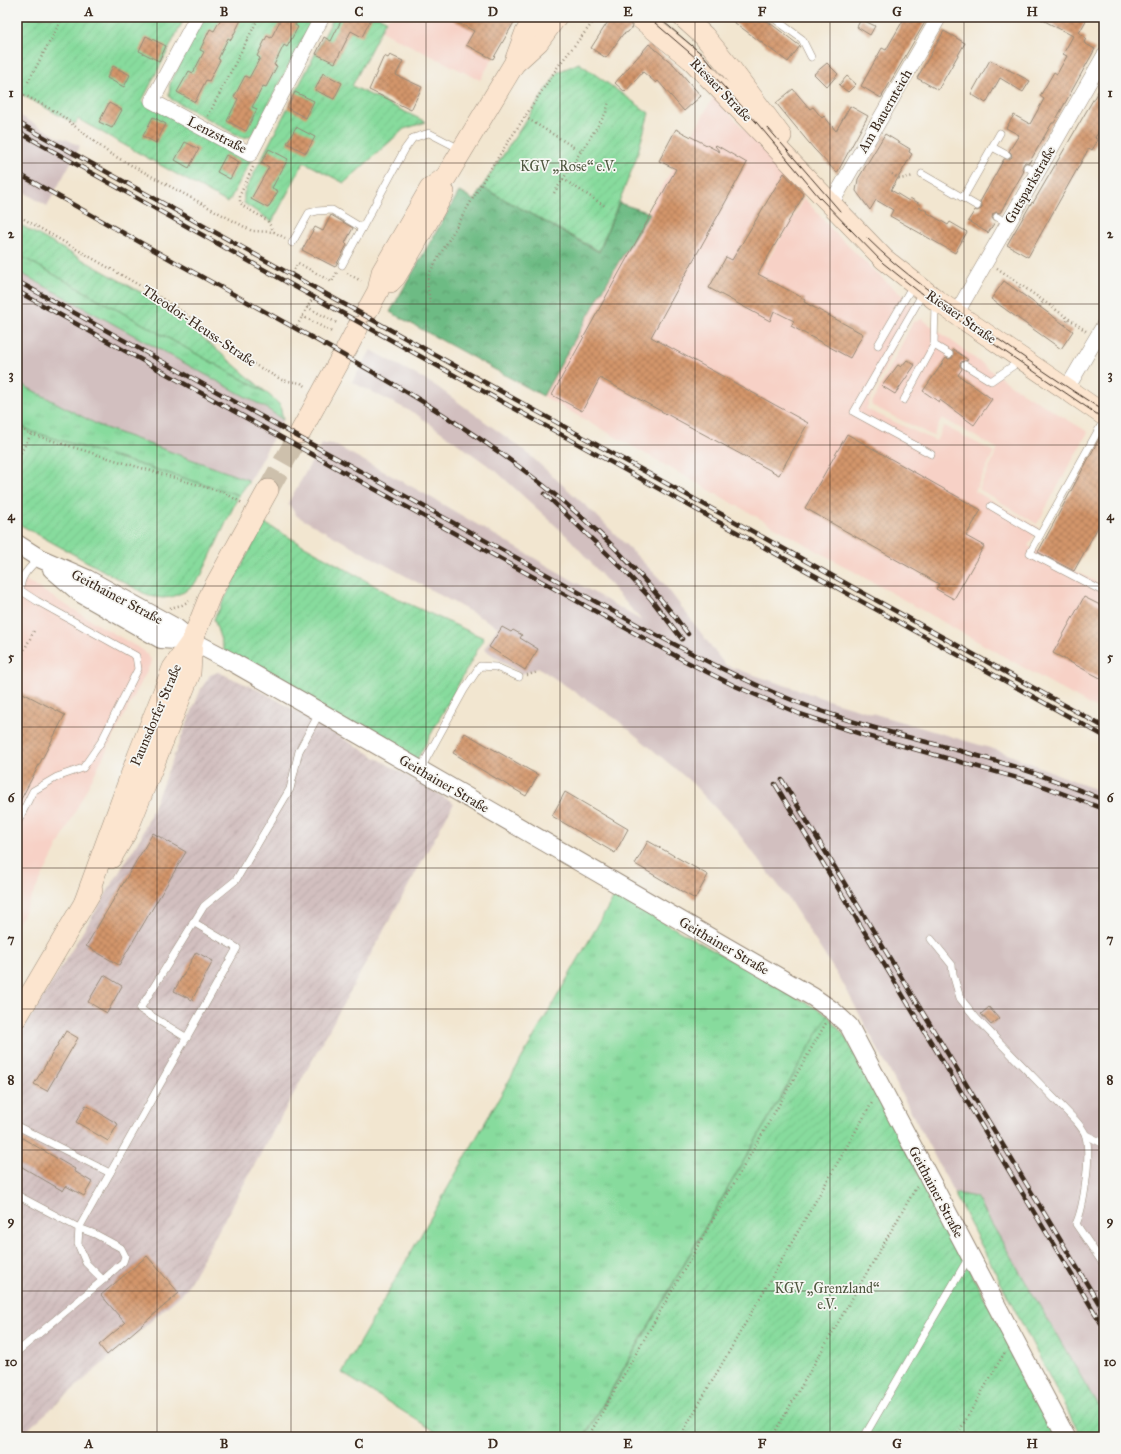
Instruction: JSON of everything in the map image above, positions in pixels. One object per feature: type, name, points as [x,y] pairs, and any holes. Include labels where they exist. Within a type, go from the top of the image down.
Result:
[{"type":"main road","points":[[300,433],[363,319],[370,286],[395,277],[444,194],[446,177],[514,64],[525,34],[535,17]]},
{"type":"main road","points":[[514,64],[538,42],[556,17]]},
{"type":"main road","name":"Riesaer Straße","points":[[639,17],[692,60],[884,260],[956,314],[1104,415]]},
{"type":"main road","name":"Riesaer Straße","points":[[683,17],[704,36],[731,69],[831,204]]},
{"type":"main road","points":[[192,641],[211,593],[268,490]]},
{"type":"main road","name":"Paunsdorfer Straße","points":[[17,1017],[85,901],[138,756],[173,668],[192,641]]},
{"type":"street","name":"Lenzstraße","points":[[197,17],[152,101],[250,154],[322,17]]},
{"type":"street","name":"Am Bauernteich","points":[[831,204],[938,17]]},
{"type":"street","name":"Gutsparkstraße","points":[[956,314],[987,261],[1003,220],[1032,170],[1104,56]]},
{"type":"street","points":[[1066,390],[1104,324]]},
{"type":"street","name":"Geithainer Straße","points":[[17,544],[39,558],[80,593],[161,639],[192,641],[234,663],[813,997],[833,1011],[849,1026],[1066,1437]]},
{"type":"lane","points":[[772,17],[802,39],[811,57]]},
{"type":"lane","points":[[342,268],[405,149],[413,138],[429,132],[462,149]]},
{"type":"lane","points":[[964,198],[1000,133]]},
{"type":"lane","points":[[992,147],[1007,156]]},
{"type":"lane","points":[[922,174],[977,206]]},
{"type":"lane","points":[[292,243],[309,213],[317,211],[332,210],[362,228]]},
{"type":"lane","points":[[878,345],[925,292]]},
{"type":"lane","points":[[904,400],[934,345],[925,292]]},
{"type":"lane","points":[[925,292],[854,412],[931,454]]},
{"type":"lane","points":[[934,345],[949,354]]},
{"type":"lane","points":[[965,365],[991,381],[1022,359]]},
{"type":"lane","points":[[1104,420],[1030,553],[1104,592]]},
{"type":"lane","points":[[991,506],[1040,535]]},
{"type":"lane","points":[[17,823],[33,791],[57,777],[83,768],[101,742],[138,669],[136,656],[20,590],[23,574],[39,558]]},
{"type":"lane","points":[[420,770],[464,690],[480,666],[496,667],[519,677]]},
{"type":"lane","points":[[187,1038],[140,1009],[204,906],[236,880],[290,789],[299,751],[320,712]]},
{"type":"lane","points":[[103,1280],[86,1263],[78,1244],[79,1228],[237,948],[193,922]]},
{"type":"lane","points":[[931,940],[952,965],[960,998],[976,1018],[1076,1121],[1086,1135],[1104,1144]]},
{"type":"lane","points":[[17,1126],[110,1173]]},
{"type":"lane","points":[[1086,1135],[1087,1158],[1084,1194],[1080,1215],[1076,1224],[1104,1265]]},
{"type":"lane","points":[[17,1195],[120,1248],[124,1256],[123,1262],[103,1280],[17,1352]]},
{"type":"lane","points":[[864,1437],[970,1255]]},
{"type":"path","points":[[28,82],[63,17]]},
{"type":"path","points":[[202,128],[259,17]]},
{"type":"path","points":[[430,303],[427,282],[430,272],[487,174],[559,65],[597,17]]},
{"type":"path","points":[[17,91],[58,113],[109,153],[252,230],[274,232],[292,243]]},
{"type":"path","points":[[554,193],[606,113],[609,101]]},
{"type":"path","points":[[525,116],[581,151]]},
{"type":"path","points":[[250,154],[255,164],[240,195],[240,202],[243,206],[267,220],[274,232]]},
{"type":"path","points":[[892,174],[900,179]]},
{"type":"path","points":[[563,179],[606,206]]},
{"type":"path","name":"Theodor-Heuss-Straße","points":[[17,215],[158,296],[183,312],[210,334],[248,361],[282,380],[301,383],[320,396]]},
{"type":"path","points":[[987,261],[1096,338]]},
{"type":"path","points":[[292,273],[298,263],[332,282],[342,268],[370,286]]},
{"type":"path","points":[[1017,291],[1021,285]]},
{"type":"path","points":[[297,326],[312,299]]},
{"type":"path","points":[[1040,307],[1043,301]]},
{"type":"path","points":[[307,307],[337,323]]},
{"type":"path","points":[[302,316],[332,332]]},
{"type":"path","points":[[1065,325],[1068,319]]},
{"type":"path","points":[[17,427],[31,434],[225,493],[257,510]]},
{"type":"path","points":[[17,460],[31,434]]},
{"type":"path","points":[[168,609],[182,605],[196,597],[211,593]]},
{"type":"path","points":[[17,664],[35,629]]},
{"type":"path","points":[[588,1437],[833,1011]]},
{"type":"path","points":[[680,1437],[881,1087]]},
{"type":"path","points":[[772,1437],[926,1171]]},
{"type":"path","points":[[956,1437],[1013,1337]]},
{"type":"shaded area","points":[[388,17],[517,17],[480,80],[381,31]]},
{"type":"shaded area","points":[[714,96],[784,173],[739,249],[766,263],[804,198],[834,232],[874,271],[914,306],[866,409],[936,441],[944,426],[994,452],[975,491],[1039,528],[1028,546],[1104,586],[1104,713],[543,396]]},
{"type":"shaded area","points":[[17,114],[58,137],[80,146],[47,206],[17,188]]},
{"type":"shaded area","points":[[17,254],[267,393],[280,405],[283,420],[248,483],[239,495],[33,432],[17,424]]},
{"type":"shaded area","points":[[922,319],[1012,386],[1088,432],[1037,524],[979,489],[998,449],[942,418],[933,436],[871,405],[913,322]]},
{"type":"shaded area","points":[[371,350],[436,386],[525,451],[596,515],[662,581],[725,665],[831,701],[1000,751],[1104,793],[1104,1416],[976,1197],[954,1193],[845,987],[788,898],[735,829],[691,782],[616,719],[539,668],[521,674],[484,649],[498,627],[297,516],[288,503],[322,444],[333,444],[425,494],[642,621],[569,538],[496,471],[416,414],[352,382]]},
{"type":"shaded area","points":[[17,575],[144,651],[152,661],[17,926]]},
{"type":"shaded area","points":[[218,672],[265,693],[454,803],[185,1291],[19,1437],[17,1437],[17,1039],[141,837],[201,689],[210,675]]},
{"type":"green space","points":[[17,17],[185,17],[142,101],[251,160],[228,203],[78,119],[75,124],[17,92]]},
{"type":"green space","points":[[203,17],[314,17],[254,132],[248,137],[241,137],[171,99],[169,95],[170,84]]},
{"type":"green space","points":[[334,17],[380,17],[386,20],[352,86],[426,122],[404,129],[344,183],[304,162],[272,222],[244,203],[244,193]]},
{"type":"green space","name":"KGV „Rose“ e.V.","points":[[579,63],[649,113],[635,162],[599,251],[482,187],[558,72]]},
{"type":"green space","points":[[482,187],[599,252],[619,203],[650,213],[618,263],[543,396],[390,312],[459,192],[468,196],[474,201]]},
{"type":"green space","points":[[17,223],[167,307],[267,393],[17,254]]},
{"type":"green space","points":[[17,254],[267,393],[280,405],[283,420],[266,408],[17,271]]},
{"type":"green space","points":[[17,382],[100,426],[248,480],[248,483],[239,495],[33,432],[17,424]]},
{"type":"green space","points":[[17,424],[33,432],[239,495],[201,576],[184,592],[171,597],[163,598],[149,596],[17,523]]},
{"type":"green space","points":[[264,523],[400,600],[484,638],[415,763],[225,653],[214,619]]},
{"type":"green space","points":[[615,895],[828,1015],[584,1437],[444,1437],[342,1373]]},
{"type":"green space","name":"KGV „Grenzland“ e.V.","points":[[828,1015],[846,1038],[1059,1437],[585,1437]]},
{"type":"green space","points":[[954,1193],[976,1197],[1104,1416],[1104,1437],[1081,1437]]},
{"type":"building","points":[[222,17],[236,17],[241,20],[231,40],[228,38],[218,59],[220,60],[209,81],[206,80],[195,102],[177,92],[189,71],[193,73],[204,52],[200,50],[210,29],[214,31]]},
{"type":"building","points":[[282,17],[299,17],[295,25],[298,27],[287,47],[284,45],[274,65],[277,66],[266,87],[263,86],[252,107],[257,109],[246,131],[227,121],[238,99],[234,97],[245,76],[249,78],[260,58],[257,56],[267,36],[271,38]]},
{"type":"building","points":[[343,17],[372,17],[362,37],[351,31],[335,63],[316,54],[324,37],[331,41]]},
{"type":"building","points":[[447,17],[517,17],[493,59],[466,45],[474,31]]},
{"type":"building","points":[[611,17],[624,17],[628,20],[632,27],[628,32],[623,34],[606,58],[591,48]]},
{"type":"building","points":[[727,17],[762,17],[800,46],[788,62]]},
{"type":"building","points":[[905,17],[928,17],[881,98],[861,86],[882,48],[886,50]]},
{"type":"building","points":[[1037,17],[1088,17],[1079,33],[1086,38],[1084,43],[1095,49],[1054,123],[1052,123],[1029,163],[1025,162],[1023,165],[1022,169],[1024,171],[1000,213],[996,212],[993,214],[992,218],[995,222],[988,233],[968,221],[975,210],[977,211],[981,209],[982,206],[980,202],[1004,159],[1009,159],[1012,157],[1009,151],[1019,135],[1006,128],[1014,115],[1030,124],[1044,99],[1040,96],[1054,72],[1057,74],[1067,56],[1063,54],[1073,36]]},
{"type":"building","points":[[861,19],[875,26],[870,35],[857,27]]},
{"type":"building","points":[[944,31],[965,43],[938,90],[917,78]]},
{"type":"building","points":[[146,36],[166,46],[159,61],[139,51]]},
{"type":"building","points":[[649,44],[674,65],[701,96],[684,111],[658,81],[656,83],[643,72],[625,92],[615,83]]},
{"type":"building","points":[[390,55],[403,61],[396,75],[422,87],[411,110],[369,90],[384,56],[388,58]]},
{"type":"building","points":[[990,60],[1030,81],[1023,92],[1000,78],[986,103],[971,94]]},
{"type":"building","points":[[827,63],[838,74],[827,87],[814,74]]},
{"type":"building","points":[[113,66],[130,75],[124,87],[107,78]]},
{"type":"building","points":[[323,73],[342,83],[334,99],[315,90]]},
{"type":"building","points":[[847,76],[856,84],[848,92],[839,85]]},
{"type":"building","points":[[1104,81],[1104,122],[1095,138],[1098,140],[1092,150],[1089,148],[1028,257],[1007,245]]},
{"type":"building","points":[[793,89],[810,109],[813,107],[822,118],[824,116],[836,131],[850,106],[868,116],[837,173],[814,149],[776,103]]},
{"type":"building","points":[[295,92],[314,101],[306,118],[287,108]]},
{"type":"building","points":[[109,103],[122,110],[112,128],[99,122]]},
{"type":"building","points":[[153,117],[166,124],[156,143],[143,136]]},
{"type":"building","points":[[296,127],[315,137],[306,153],[287,143]]},
{"type":"building","points":[[676,129],[720,152],[715,146],[716,145],[747,163],[651,337],[808,423],[779,475],[600,378],[582,411],[552,395],[676,169],[659,161]]},
{"type":"building","points":[[885,134],[910,149],[909,152],[912,154],[891,190],[909,201],[910,198],[920,204],[919,207],[948,225],[950,222],[967,232],[955,253],[890,216],[893,210],[876,200],[870,210],[856,191],[858,179]]},
{"type":"building","points":[[185,142],[199,149],[189,168],[175,160]]},
{"type":"building","points":[[269,149],[288,159],[272,188],[278,191],[268,208],[251,199],[269,167],[261,163]]},
{"type":"building","points":[[226,155],[239,162],[230,179],[217,172]]},
{"type":"building","points":[[784,173],[804,195],[758,274],[805,299],[804,302],[863,334],[850,358],[791,326],[794,321],[774,311],[770,321],[709,288],[726,257],[732,260]]},
{"type":"building","points":[[331,215],[353,228],[345,243],[347,245],[335,267],[302,250],[315,227],[323,231]]},
{"type":"building","points":[[1004,281],[1073,331],[1061,349],[991,299]]},
{"type":"building","points":[[953,349],[968,360],[961,362],[960,365],[962,369],[958,375],[992,399],[974,425],[940,400],[939,402],[923,391],[946,358],[949,359],[953,357]]},
{"type":"building","points":[[907,360],[915,365],[895,394],[882,386],[898,365],[901,367]]},
{"type":"building","points":[[1104,430],[1104,516],[1074,571],[1038,552]]},
{"type":"building","points":[[847,434],[981,510],[966,536],[984,546],[954,599],[936,589],[939,584],[805,508]]},
{"type":"building","points":[[1084,597],[1104,607],[1104,680],[1053,653]]},
{"type":"building","points":[[502,627],[511,632],[513,630],[522,635],[520,638],[538,649],[525,670],[489,647]]},
{"type":"building","points":[[17,690],[65,715],[17,807]]},
{"type":"building","points":[[465,733],[538,775],[526,796],[453,753]]},
{"type":"building","points":[[565,792],[628,829],[615,853],[552,816]]},
{"type":"building","points":[[153,833],[186,852],[119,965],[86,946]]},
{"type":"building","points":[[648,841],[708,875],[695,899],[635,864]]},
{"type":"building","points":[[196,952],[213,961],[192,1000],[174,991]]},
{"type":"building","points":[[104,975],[122,986],[107,1013],[88,1002]]},
{"type":"building","points":[[989,1007],[999,1019],[991,1025],[981,1014]]},
{"type":"building","points":[[66,1031],[78,1038],[47,1091],[34,1084]]},
{"type":"building","points":[[86,1105],[118,1124],[108,1141],[76,1122]]},
{"type":"building","points":[[17,1135],[75,1169],[74,1171],[92,1182],[84,1196],[66,1186],[63,1191],[17,1164]]},
{"type":"building","points":[[147,1256],[179,1293],[107,1355],[99,1345],[125,1323],[101,1295]]},
{"type":"tunnel","points":[[268,490],[300,433]]},
{"type":"tram line","points":[[648,17],[703,64],[757,123],[819,197],[883,263],[954,317],[1104,419]]},
{"type":"tram line","points":[[658,17],[704,56],[713,67]]},
{"type":"tram line","points":[[768,128],[840,211]]},
{"type":"tram line","points":[[867,238],[894,263],[938,297],[1043,371],[1104,411]]},
{"type":"railway","points":[[17,122],[1104,727]]},
{"type":"railway","points":[[17,131],[1104,736]]},
{"type":"railway","points":[[17,173],[394,384],[479,438],[560,499],[598,532],[645,581],[688,634]]},
{"type":"railway","points":[[17,281],[636,624],[735,675],[812,708],[879,729],[1015,767],[1104,800]]},
{"type":"railway","points":[[17,291],[685,661],[733,685],[800,714],[864,735],[1032,782],[1104,809]]},
{"type":"railway","points":[[545,494],[623,569],[651,599],[682,639]]},
{"type":"railway","points":[[782,780],[1104,1312]]},
{"type":"railway","points":[[775,784],[1104,1328]]}]
